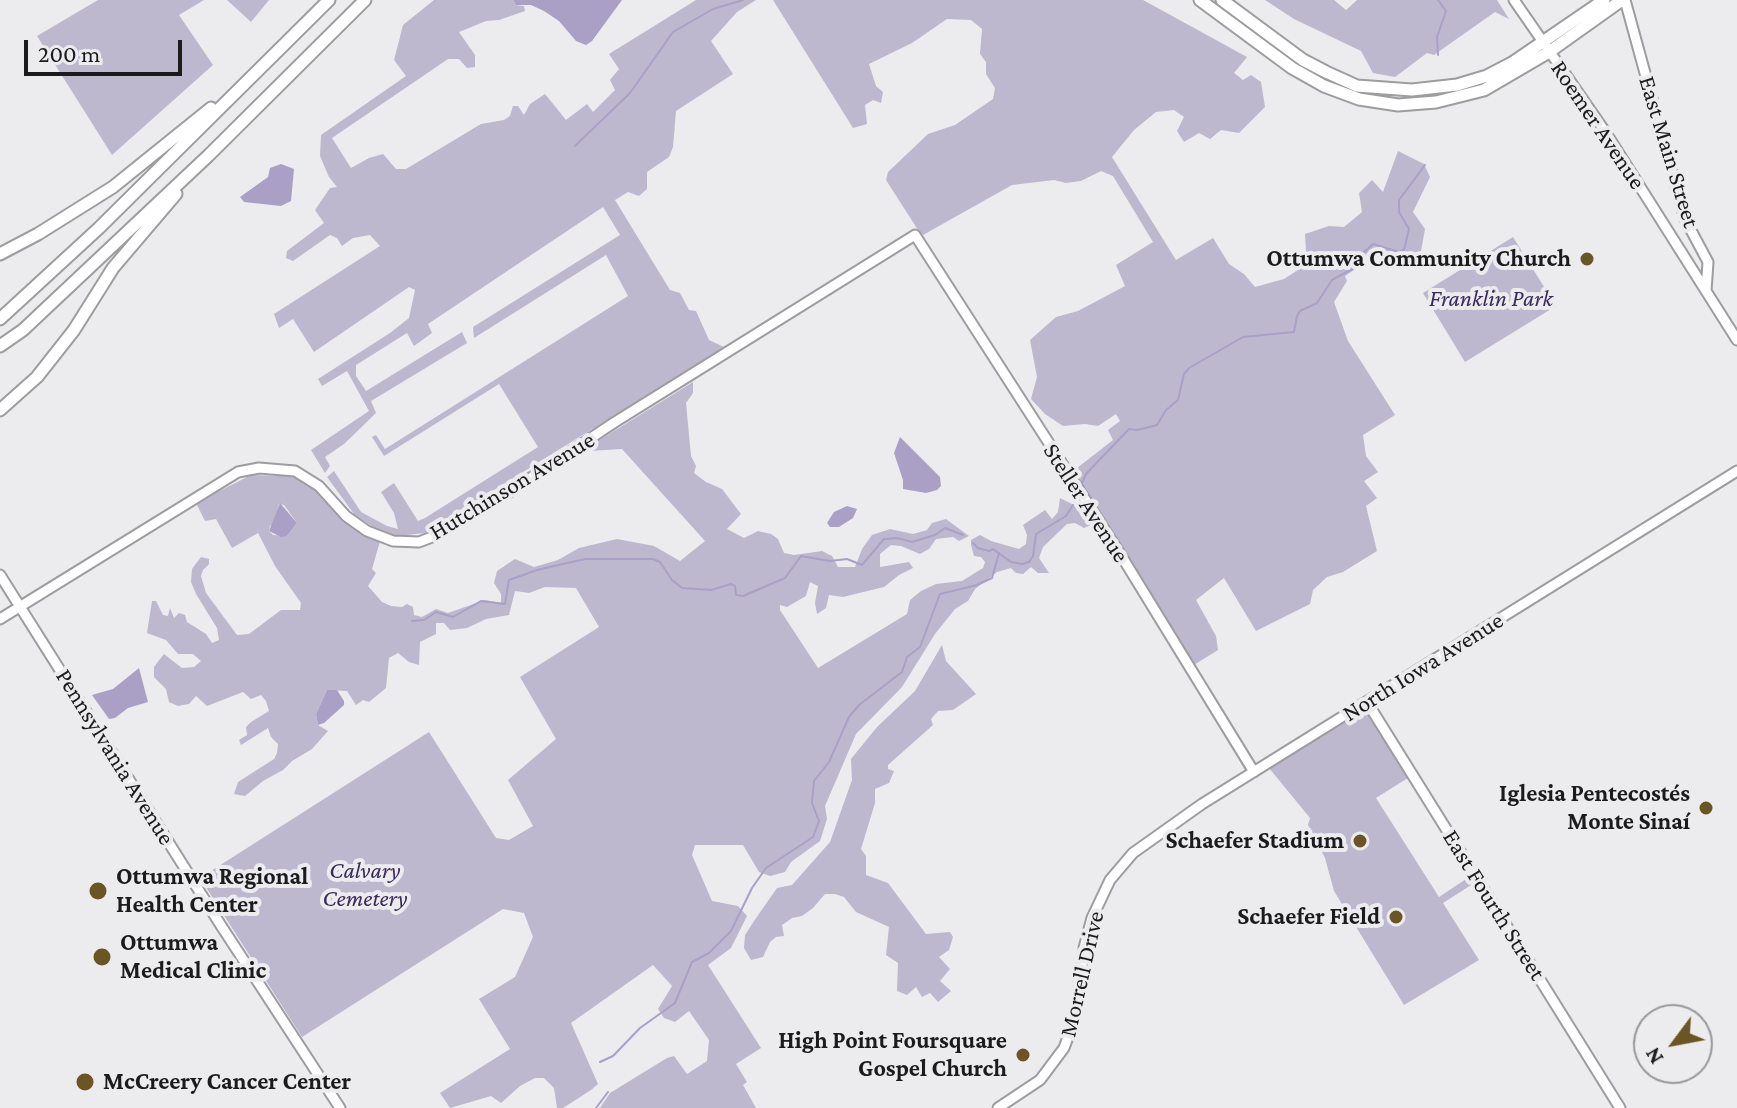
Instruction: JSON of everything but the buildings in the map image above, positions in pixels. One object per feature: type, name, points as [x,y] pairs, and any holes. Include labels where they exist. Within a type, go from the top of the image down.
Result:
[{"type":"highway","points":[[0,319],[99,228],[329,0]]},
{"type":"highway","points":[[0,346],[23,330],[209,155],[365,0]]},
{"type":"highway","points":[[1200,0],[1292,68],[1324,86],[1372,101],[1413,104],[1463,96],[1501,82],[1604,0]]},
{"type":"highway","points":[[1222,0],[1303,60],[1357,86],[1412,90],[1457,85],[1487,76],[1546,47],[1624,0]]},
{"type":"highway","points":[[0,254],[113,187],[258,70]]},
{"type":"highway","points":[[0,410],[37,377],[74,330],[113,268],[209,155]]},
{"type":"main road","name":"Roemer Avenue","points":[[1514,0],[1606,133],[1706,291]]},
{"type":"main road","name":"East Main Street","points":[[1624,0],[1632,19],[1685,219],[1708,262],[1706,291],[1737,340]]},
{"type":"main road","name":"Hutchinson Avenue","points":[[0,619],[238,472],[259,468],[284,469],[304,475],[319,486],[346,516],[381,538],[419,542],[432,537],[505,495],[615,422],[915,235]]},
{"type":"main road","name":"Steller Avenue","points":[[915,235],[1119,552],[1254,772]]},
{"type":"main road","name":"North Iowa Avenue","points":[[1254,772],[1737,471]]},
{"type":"main road","name":"Pennsylvania Avenue","points":[[0,575],[340,1108]]},
{"type":"main road","name":"East Fourth Street","points":[[1367,702],[1620,1108]]},
{"type":"main road","name":"Morrell Drive","points":[[998,1108],[1040,1080],[1071,1036],[1084,948],[1092,918],[1110,880],[1133,853],[1159,833],[1254,772]]},
{"type":"green space","points":[[98,0],[204,0],[179,15],[213,65],[112,155],[37,36]]},
{"type":"green space","points":[[227,0],[269,0],[251,22]]},
{"type":"green space","points":[[434,0],[513,0],[516,5],[524,6],[525,11],[459,32],[475,55],[475,67],[467,68],[459,59],[448,59],[332,138],[351,168],[383,154],[396,169],[406,169],[481,124],[504,120],[510,116],[513,106],[518,106],[524,115],[530,104],[545,94],[566,120],[587,104],[593,112],[615,90],[610,80],[619,69],[609,54],[696,0],[756,0],[737,12],[711,41],[733,74],[676,111],[673,147],[669,157],[647,172],[647,189],[639,196],[628,192],[615,200],[670,290],[680,293],[689,310],[696,311],[709,340],[724,347],[425,533],[397,536],[382,533],[354,514],[327,477],[334,471],[361,512],[387,526],[398,529],[394,513],[381,492],[394,483],[418,521],[425,518],[538,447],[499,384],[384,456],[372,437],[376,435],[385,449],[628,296],[606,255],[474,338],[473,327],[620,235],[603,207],[428,324],[432,333],[414,346],[407,333],[356,365],[356,376],[366,391],[462,332],[467,343],[371,401],[376,413],[344,444],[325,457],[330,466],[325,473],[311,450],[369,411],[347,371],[322,386],[318,379],[409,318],[415,290],[409,287],[314,352],[293,319],[279,328],[274,314],[380,246],[370,235],[353,238],[342,246],[337,238],[330,235],[293,261],[286,258],[287,251],[324,223],[315,210],[330,188],[337,187],[320,156],[321,135],[406,76],[394,60],[403,25]]},
{"type":"green space","points":[[773,0],[1143,0],[1247,57],[1234,73],[1243,80],[1251,75],[1261,82],[1265,107],[1239,133],[1221,130],[1210,139],[1199,133],[1184,142],[1177,131],[1184,117],[1174,110],[1156,112],[1134,130],[1112,157],[1176,260],[1213,238],[1229,264],[1244,274],[1255,287],[1284,279],[1298,270],[1306,252],[1305,234],[1329,226],[1344,227],[1362,212],[1359,193],[1372,180],[1383,192],[1398,151],[1424,164],[1430,177],[1413,212],[1425,229],[1421,251],[1398,259],[1386,251],[1367,253],[1360,266],[1345,276],[1347,281],[1334,302],[1348,341],[1395,415],[1363,435],[1366,456],[1378,472],[1364,481],[1377,498],[1366,506],[1377,551],[1343,572],[1327,577],[1313,590],[1310,604],[1256,631],[1224,578],[1196,600],[1216,636],[1218,650],[1189,668],[1068,475],[1113,440],[1108,430],[1120,421],[1116,414],[1098,426],[1063,426],[1045,414],[1031,399],[1037,377],[1030,340],[1056,317],[1078,311],[1125,286],[1116,265],[1153,242],[1113,176],[1101,171],[1081,181],[1066,183],[1054,180],[1012,185],[923,235],[886,180],[888,172],[928,134],[955,125],[993,99],[995,88],[986,74],[986,62],[980,54],[982,29],[971,20],[947,19],[912,43],[869,64],[876,86],[883,92],[881,103],[873,100],[865,105],[867,124],[853,128]]},
{"type":"green space","points":[[1265,0],[1334,0],[1346,10],[1357,0],[1497,0],[1509,19],[1495,12],[1434,55],[1427,53],[1395,77],[1373,73],[1361,51],[1294,19]]},
{"type":"green space","name":"Franklin Park","points":[[1513,237],[1556,306],[1465,362],[1423,293]]},
{"type":"green space","name":"Calvary Cemetery","points":[[693,382],[693,393],[686,403],[691,456],[696,466],[694,473],[722,489],[741,514],[727,529],[744,538],[758,531],[771,534],[778,539],[784,553],[794,555],[822,551],[832,556],[838,567],[855,567],[872,535],[890,529],[913,534],[946,519],[969,536],[959,541],[953,537],[936,539],[929,549],[920,554],[891,545],[880,554],[880,567],[909,562],[913,568],[884,587],[843,597],[829,595],[826,608],[817,614],[818,586],[810,582],[806,596],[787,607],[780,605],[780,610],[818,668],[907,614],[910,600],[921,591],[936,584],[962,581],[983,568],[985,562],[981,557],[974,556],[971,545],[971,540],[980,535],[1019,549],[1026,544],[1023,525],[1045,510],[1052,519],[1058,512],[1060,498],[1076,506],[1091,525],[1084,528],[1075,523],[1067,524],[1043,547],[1039,558],[1049,573],[1038,573],[1031,567],[1023,574],[1011,568],[997,572],[975,589],[968,601],[955,609],[935,634],[902,687],[856,734],[825,806],[827,819],[820,841],[791,862],[785,872],[770,876],[759,872],[743,845],[695,845],[692,855],[712,901],[738,906],[747,916],[731,948],[708,965],[761,1048],[736,1064],[747,1082],[743,1085],[756,1108],[600,1108],[610,1093],[667,1058],[674,1056],[687,1074],[707,1061],[709,1040],[689,1011],[675,1022],[664,1018],[658,1009],[672,986],[653,965],[571,1023],[598,1084],[591,1090],[563,1108],[557,1108],[554,1088],[544,1078],[535,1078],[520,1086],[501,1103],[491,1096],[450,1108],[440,1093],[510,1049],[479,999],[515,977],[533,937],[524,913],[503,909],[302,1037],[200,878],[429,732],[496,838],[509,840],[533,826],[508,780],[556,739],[520,677],[599,627],[576,588],[545,587],[529,593],[515,591],[509,615],[450,630],[444,623],[436,623],[436,634],[420,642],[419,665],[398,653],[389,658],[386,688],[369,702],[363,700],[356,705],[347,691],[327,690],[316,714],[318,725],[328,731],[312,749],[245,796],[234,794],[238,782],[274,759],[277,753],[278,744],[268,728],[241,745],[239,740],[247,735],[246,727],[251,722],[269,711],[266,701],[261,695],[251,699],[243,692],[207,706],[196,696],[189,704],[178,706],[169,702],[166,689],[154,677],[154,667],[160,659],[164,654],[182,668],[194,667],[201,661],[193,654],[178,654],[166,640],[147,633],[152,601],[156,601],[163,615],[168,616],[170,608],[174,618],[179,613],[185,615],[187,622],[206,634],[212,643],[219,640],[217,628],[191,582],[192,569],[201,557],[209,559],[201,576],[206,593],[237,635],[249,634],[281,610],[300,610],[301,603],[275,566],[258,533],[232,548],[216,519],[205,521],[196,503],[251,475],[282,476],[284,469],[304,475],[347,516],[381,538],[372,569],[376,573],[368,586],[382,602],[402,607],[407,604],[413,607],[414,615],[422,617],[436,609],[448,613],[485,600],[501,603],[501,594],[494,583],[497,571],[515,559],[534,567],[558,560],[579,548],[617,539],[654,546],[680,561],[705,541],[622,449],[585,449]],"holes":[[[279,504],[284,505],[297,523],[287,536],[273,535],[269,531],[270,526],[274,523]]]},
{"type":"green space","points":[[942,645],[946,661],[976,694],[953,710],[938,711],[931,719],[933,725],[888,765],[888,769],[894,771],[889,783],[875,789],[875,803],[861,849],[866,856],[866,875],[888,883],[926,934],[950,932],[953,937],[949,950],[939,957],[950,969],[940,981],[951,991],[938,1002],[930,993],[922,997],[916,987],[907,995],[897,991],[898,963],[886,955],[889,927],[856,912],[844,897],[835,894],[825,894],[802,916],[782,925],[784,936],[770,942],[763,957],[751,960],[744,948],[745,935],[754,921],[777,888],[792,885],[830,842],[852,780],[851,759],[877,727],[915,691]]},
{"type":"green space","name":"Schaefer Stadium","points":[[1366,708],[1411,776],[1376,798],[1439,897],[1472,875],[1476,882],[1443,903],[1479,960],[1404,1005],[1334,891],[1325,858],[1308,825],[1310,818],[1269,768]]},
{"type":"shaded area","points":[[513,0],[622,0],[586,45],[576,41],[559,21],[544,11],[531,5],[516,5]]},
{"type":"shaded area","points":[[281,164],[294,169],[291,201],[281,206],[244,202],[240,197],[268,177],[270,168]]},
{"type":"shaded area","points":[[900,437],[940,477],[941,486],[937,490],[926,493],[903,489],[894,453]]},
{"type":"shaded area","points":[[280,503],[297,523],[287,536],[281,537],[269,531]]},
{"type":"shaded area","points":[[847,506],[857,509],[853,518],[839,527],[830,527],[827,523],[834,512]]},
{"type":"shaded area","points":[[139,668],[148,702],[128,708],[109,719],[92,695],[113,689]]},
{"type":"shaded area","points":[[327,690],[337,690],[344,705],[318,725],[316,714]]},
{"type":"waterway","points":[[575,146],[630,93],[673,32],[713,9],[743,0]]},
{"type":"waterway","points":[[1438,0],[1446,11],[1437,37],[1438,55]]},
{"type":"waterway","points":[[1082,483],[1086,474],[1129,429],[1157,425],[1166,410],[1178,400],[1184,374],[1189,368],[1243,337],[1294,332],[1300,311],[1317,303],[1332,280],[1354,268],[1373,244],[1399,252],[1404,250],[1409,229],[1399,212],[1399,200],[1425,165]]},
{"type":"waterway","points":[[973,543],[978,548],[993,549],[1011,562],[1029,562],[1033,556],[1036,534],[1066,516],[1073,505]]},
{"type":"waterway","points":[[412,621],[424,620],[436,612],[453,617],[481,601],[505,604],[509,580],[585,559],[653,559],[660,562],[672,580],[682,588],[711,590],[731,584],[735,586],[736,595],[743,596],[785,578],[801,556],[830,561],[847,559],[862,565],[884,539],[912,542],[935,535],[945,528],[963,535]]},
{"type":"waterway","points":[[600,1062],[613,1056],[640,1028],[675,1003],[692,962],[709,953],[731,931],[752,888],[766,868],[813,837],[819,821],[812,803],[814,781],[829,762],[849,717],[859,705],[902,672],[907,657],[920,647],[940,594],[992,578],[999,553]]},
{"type":"waterway","points":[[596,1108],[608,1092]]},
{"type":"place","name":"Ottumwa Community Church","points":[[1587,259]]},
{"type":"place","name":"Iglesia Pentecostés Monte Sinaí","points":[[1706,808]]},
{"type":"place","name":"Schaefer Stadium","points":[[1360,841]]},
{"type":"place","name":"Ottumwa Regional Health Center","points":[[98,891]]},
{"type":"place","name":"Schaefer Field","points":[[1396,917]]},
{"type":"place","name":"Ottumwa Medical Clinic","points":[[102,957]]},
{"type":"place","name":"High Point Foursquare Gospel Church","points":[[1023,1055]]},
{"type":"place","name":"McCreery Cancer Center","points":[[85,1082]]}]
